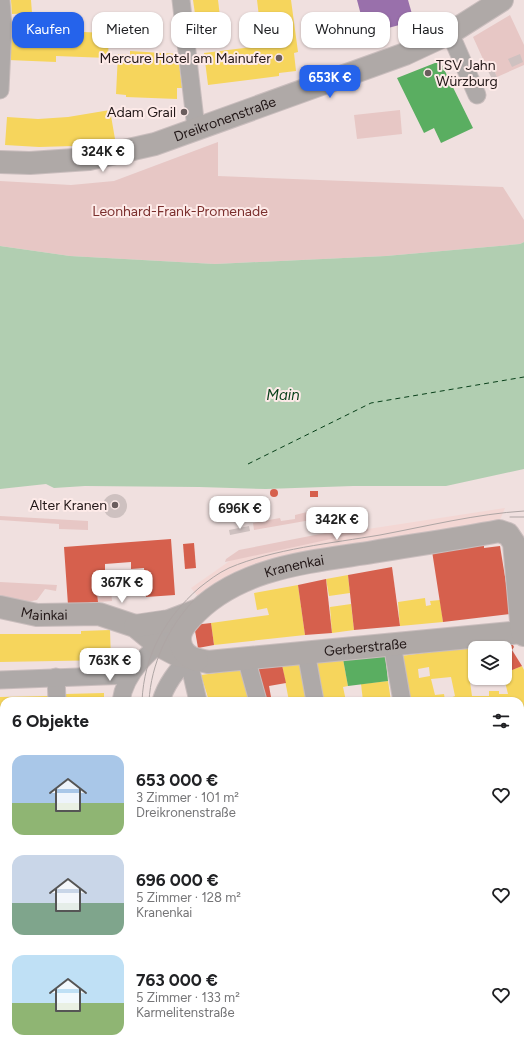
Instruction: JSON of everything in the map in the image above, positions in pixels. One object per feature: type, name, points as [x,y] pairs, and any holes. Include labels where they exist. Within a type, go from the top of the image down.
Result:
[{"type":"street","points":[[0,90],[3,27],[1,0]]},
{"type":"street","points":[[181,0],[196,128]]},
{"type":"street","name":"Dreikronenstraße","points":[[458,28],[502,0]]},
{"type":"street","name":"Dreikronenstraße","points":[[0,162],[30,163],[89,159],[155,144],[386,61],[416,48]]},
{"type":"street","points":[[457,48],[478,95]]},
{"type":"street","name":"Kranenkai","points":[[130,674],[158,645],[198,610],[226,589],[283,566],[499,531],[508,534],[514,543],[518,588]]},
{"type":"street","points":[[523,633],[518,588],[524,555]]},
{"type":"street","name":"Mainkai","points":[[0,607],[38,615],[99,614],[135,626],[158,645]]},
{"type":"street","name":"Mainkai","points":[[135,626],[169,620],[198,610]]},
{"type":"street","name":"Gerberstraße","points":[[198,610],[181,630],[181,646],[189,657],[198,660]]},
{"type":"street","name":"Gerberstraße","points":[[158,645],[177,655],[198,660],[246,658],[523,633]]},
{"type":"street","points":[[392,644],[401,697]]},
{"type":"street","points":[[306,652],[314,697]]},
{"type":"street","points":[[246,658],[257,697]]},
{"type":"street","points":[[161,697],[173,676],[198,660]]},
{"type":"street","points":[[198,660],[198,697]]},
{"type":"street","points":[[0,680],[130,674],[123,688],[122,697]]},
{"type":"street","points":[[56,677],[57,697]]},
{"type":"shaded area","points":[[505,508],[500,520],[200,599],[191,588],[231,560],[368,531],[368,529]]},
{"type":"green space","points":[[510,15],[524,45],[524,65],[497,77],[493,68],[488,70],[473,37]]},
{"type":"green space","points":[[400,110],[402,134],[357,139],[354,115]]},
{"type":"green space","name":"Leonhard-Frank-Promenade","points":[[218,142],[218,176],[503,187],[524,220],[524,242],[520,244],[386,256],[215,264],[70,256],[0,246],[0,181],[71,185],[114,181]]},
{"type":"green space","points":[[307,512],[308,516],[327,513],[328,517],[254,530],[253,523],[280,518],[281,521],[295,519],[295,515]]},
{"type":"green space","points":[[0,516],[88,521],[88,530],[59,529],[59,524],[0,520]]},
{"type":"green space","points":[[361,526],[368,527],[368,531],[225,562],[226,559],[239,550]]},
{"type":"green space","points":[[95,573],[105,573],[106,579],[109,579],[110,584],[100,584],[100,591],[111,590],[112,601],[98,602]]},
{"type":"green space","points":[[0,582],[57,585],[56,591],[45,589],[37,600],[27,602],[0,597]]},
{"type":"water","name":"Main","points":[[524,242],[524,469],[446,486],[353,486],[266,489],[85,486],[54,488],[46,484],[0,489],[0,246],[70,256],[215,264],[386,256],[520,244]]},
{"type":"building: Wohnen","points":[[11,0],[31,0],[32,12],[12,12],[12,14]]},
{"type":"building: Wohnen","points":[[193,0],[218,0],[219,12],[195,12]]},
{"type":"building: Wohnen","points":[[257,0],[291,0],[293,12],[258,12]]},
{"type":"building: Wohnen","points":[[293,15],[298,52],[294,53],[296,71],[279,73],[279,76],[208,85],[204,53],[243,48],[293,48]]},
{"type":"building: Wohnen","points":[[84,32],[92,32],[92,48],[108,48],[108,58],[56,56],[56,62],[8,60],[8,35],[12,35],[12,48],[84,48]]},
{"type":"building: Wohnen","points":[[130,51],[178,54],[182,88],[177,88],[177,99],[126,97],[126,95],[116,94],[118,54],[130,55]]},
{"type":"building: Wohnen","points":[[110,110],[115,139],[73,146],[39,147],[5,145],[7,117],[38,119],[68,117]]},
{"type":"building: Wohnen","points":[[348,575],[350,593],[329,596],[326,579]]},
{"type":"building: Wohnen","points":[[298,585],[305,635],[214,645],[211,623],[269,615],[267,608],[257,610],[254,593]]},
{"type":"building: Wohnen","points":[[425,598],[426,606],[431,605],[430,601],[440,600],[443,622],[400,626],[398,602]]},
{"type":"building: Wohnen","points":[[351,604],[354,630],[332,633],[330,607]]},
{"type":"building: Wohnen","points":[[110,630],[111,660],[0,662],[0,634],[81,634],[81,631]]},
{"type":"building: Wohnen","points":[[468,647],[468,685],[470,685],[472,696],[489,696],[489,691],[499,691],[499,694],[508,694],[506,685],[512,685],[512,670],[522,666],[524,670],[524,697],[452,697],[455,696],[451,677],[431,679],[435,695],[444,694],[444,697],[410,697],[401,656]],"holes":[[[429,667],[430,676],[419,678],[418,669]]]},
{"type":"building: Wohnen","points":[[343,659],[348,686],[343,687],[345,697],[318,697],[312,663]]},
{"type":"building: Wohnen","points":[[301,662],[309,697],[288,697],[282,665]]},
{"type":"building: Wohnen","points":[[246,669],[253,697],[208,697],[201,675]]},
{"type":"building: Wohnen","points":[[388,681],[390,697],[363,697],[361,684]]},
{"type":"building: Wohnen","points":[[104,693],[104,697],[65,697],[65,694]]},
{"type":"building: Wohnen","points":[[49,696],[49,697],[0,697]]},
{"type":"building: Handel","points":[[274,489],[277,490],[277,496],[274,497],[271,496],[270,493],[271,490]]},
{"type":"building: Handel","points":[[310,491],[318,491],[318,497],[310,497]]},
{"type":"building: Handel","points":[[171,539],[175,595],[146,597],[144,568],[131,569],[131,562],[105,564],[105,573],[95,573],[98,602],[68,605],[64,547]]},
{"type":"building: Handel","points":[[194,543],[196,568],[185,569],[183,544]]},
{"type":"building: Handel","points":[[484,543],[484,548],[500,546],[511,614],[443,622],[432,551]]},
{"type":"building: Handel","points":[[392,567],[400,626],[354,630],[348,575]]},
{"type":"building: Handel","points":[[326,579],[332,633],[305,635],[298,585]]},
{"type":"building: Handel","points":[[211,623],[214,645],[198,648],[194,625]]},
{"type":"building: Handel","points":[[512,650],[522,666],[512,670]]},
{"type":"building: Handel","points":[[282,665],[286,683],[269,686],[271,697],[258,697],[251,669]]},
{"type":"building: Büros","points":[[357,0],[408,0],[411,12],[398,12],[398,25],[390,28],[390,12],[360,12]]},
{"type":"building: Öffentlich","points":[[440,61],[473,128],[441,143],[434,128],[424,133],[397,78]]},
{"type":"building: Öffentlich","points":[[385,654],[388,681],[348,686],[343,659]]},
{"type":"building: Sonstige","points":[[520,54],[523,62],[512,67],[508,59]]},
{"type":"building: Sonstige","points":[[493,68],[497,77],[492,79],[488,71]]},
{"type":"building: Sonstige","name":"Alter Kranen","points":[[115,494],[120,495],[126,501],[126,511],[120,517],[115,518],[110,517],[104,511],[103,506],[104,501],[110,495]]},
{"type":"building: Sonstige","points":[[249,526],[250,531],[230,535],[229,530]]},
{"type":"ferry route","points":[[248,464],[371,403],[524,377]]},
{"type":"tram line","points":[[142,697],[147,668],[158,638],[176,612],[199,588],[213,577],[229,568],[246,561],[303,547],[380,535],[470,518],[524,511]]},
{"type":"tram line","points":[[510,517],[524,517]]},
{"type":"tram line","points":[[149,697],[153,674],[162,647],[176,623],[193,601]]},
{"type":"place","name":"Mercure Hotel am Mainufer","points":[[279,58]]},
{"type":"place","name":"TSV Jahn Würzburg","points":[[428,73]]},
{"type":"place","name":"Adam Grail","points":[[184,112]]},
{"type":"place","name":"Alter Kranen","points":[[115,505]]}]
